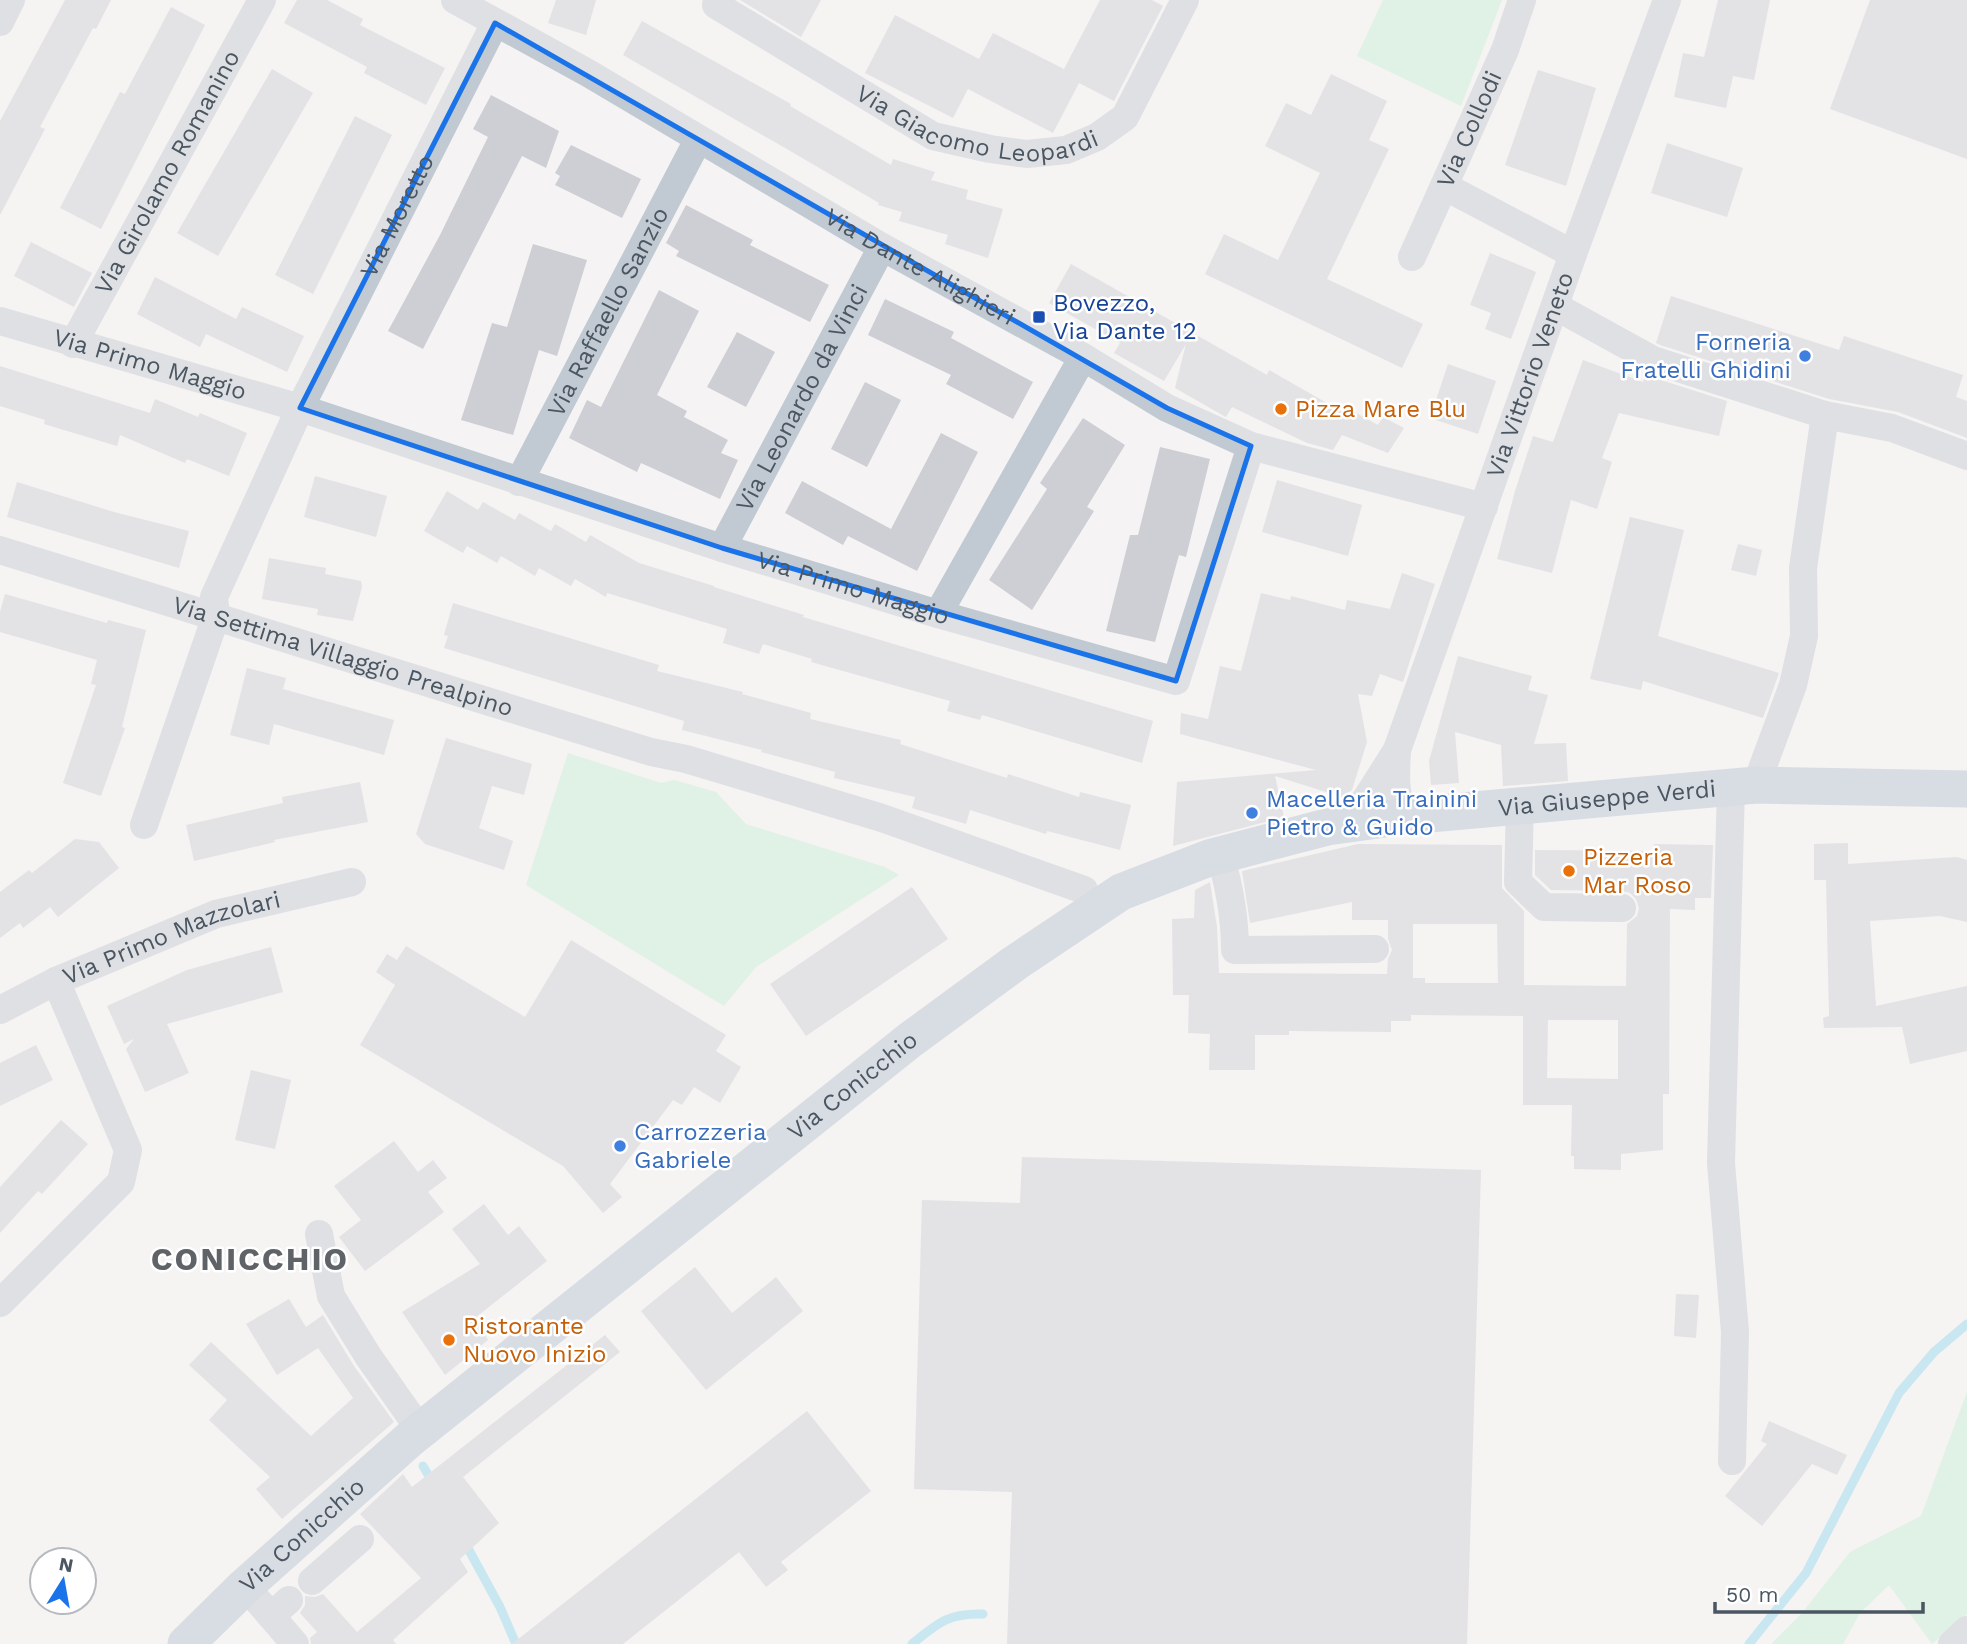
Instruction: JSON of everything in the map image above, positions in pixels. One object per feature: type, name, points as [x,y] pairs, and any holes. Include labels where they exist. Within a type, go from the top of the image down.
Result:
[{"type":"main road","name":"Via Giuseppe Verdi","points":[[1090,900],[1122,892],[1220,855],[1327,827],[1407,816],[1744,786],[1967,789]]},
{"type":"main road","name":"Via Conicchio","points":[[186,1644],[245,1586],[420,1430],[911,1040],[1015,963],[1090,900]]},
{"type":"street","points":[[0,22],[11,0]]},
{"type":"street","name":"Via Girolamo Romanino","points":[[73,344],[262,0]]},
{"type":"street","name":"Via Dante Alighieri","points":[[455,0],[588,73],[882,247],[1083,357],[1167,408],[1251,446],[1484,507]]},
{"type":"street","name":"Via Giacomo Leopardi","points":[[716,5],[933,136],[1027,154],[1066,150],[1097,137],[1125,117],[1185,0]]},
{"type":"street","name":"Via Collodi","points":[[1412,257],[1506,50],[1522,0]]},
{"type":"street","name":"Via Vittorio Veneto","points":[[1327,827],[1363,802],[1397,750],[1573,254],[1667,0]]},
{"type":"street","name":"Via Moretto","points":[[300,408],[495,23]]},
{"type":"street","name":"Via Raffaello Sanzio","points":[[519,482],[698,140]]},
{"type":"street","points":[[1444,186],[1573,254]]},
{"type":"street","name":"Via Leonardo da Vinci","points":[[722,548],[882,247]]},
{"type":"street","points":[[1555,306],[1653,360],[1825,415],[1892,428],[1967,456]]},
{"type":"street","name":"Via Primo Maggio","points":[[0,321],[300,408],[722,548],[938,614],[1176,681],[1251,446]]},
{"type":"street","points":[[938,614],[1083,357]]},
{"type":"street","points":[[144,825],[216,616],[214,597],[300,408]]},
{"type":"street","points":[[1732,1461],[1735,1332],[1721,1163],[1744,786],[1793,685],[1804,636],[1803,568],[1825,415]]},
{"type":"street","name":"Via Settima Villaggio Prealpino","points":[[0,550],[651,752],[686,759],[882,818],[1090,900]]},
{"type":"street","name":"Via Vittorio Veneto","points":[[1397,750],[1396,789],[1407,816]]},
{"type":"street","points":[[1520,806],[1518,882],[1544,907],[1622,908]]},
{"type":"street","points":[[1220,855],[1235,929],[1235,950],[1375,949]]},
{"type":"street","name":"Via Primo Mazzolari","points":[[0,1010],[56,981],[216,914],[352,882]]},
{"type":"street","points":[[0,1303],[121,1182],[128,1150],[56,981]]},
{"type":"street","points":[[319,1234],[331,1296],[368,1356],[420,1430]]},
{"type":"street","points":[[312,1581],[360,1539]]},
{"type":"street","points":[[245,1586],[280,1608],[295,1644]]},
{"type":"street","points":[[1952,1644],[1967,1630]]},
{"type":"highlighted area","points":[[495,23],[1167,408],[1251,446],[1176,681],[722,548],[300,408]]},
{"type":"green space","points":[[1383,0],[1502,0],[1461,106],[1357,56]]},
{"type":"green space","points":[[568,753],[661,783],[674,780],[716,792],[746,824],[885,867],[899,875],[756,967],[724,1006],[526,885]]},
{"type":"green space","points":[[1967,1392],[1967,1614],[1932,1644],[1889,1585],[1860,1613],[1843,1644],[1771,1644],[1802,1613],[1850,1552],[1921,1516]]},
{"type":"building","points":[[65,0],[111,0],[40,127],[45,129],[0,215],[0,121]]},
{"type":"building","points":[[297,0],[327,0],[363,19],[360,25],[445,68],[426,105],[364,73],[367,67],[284,23]]},
{"type":"building","points":[[556,0],[596,0],[586,35],[548,23]]},
{"type":"building","points":[[740,0],[821,0],[801,37]]},
{"type":"building","points":[[1100,0],[1152,0],[1163,6],[1114,101],[1079,83],[1053,133],[968,89],[953,118],[865,73],[895,15],[979,59],[993,33],[1064,69]]},
{"type":"building","points":[[1718,0],[1770,0],[1754,80],[1733,76],[1726,108],[1674,97],[1683,53],[1704,57]]},
{"type":"building","points":[[1870,0],[1967,0],[1967,159],[1830,109]]},
{"type":"building","points":[[171,7],[205,25],[101,229],[60,208],[120,92],[125,94]]},
{"type":"building","points":[[642,21],[791,104],[790,106],[891,165],[893,159],[935,172],[931,180],[968,190],[966,199],[1003,209],[988,258],[945,244],[948,235],[899,221],[902,212],[878,205],[879,203],[623,55]]},
{"type":"building","points":[[272,69],[313,93],[218,256],[177,233]]},
{"type":"building","points":[[1538,70],[1596,88],[1566,186],[1505,165]]},
{"type":"building","points":[[1331,74],[1387,101],[1369,140],[1389,149],[1327,279],[1423,324],[1402,368],[1205,274],[1224,234],[1278,260],[1320,173],[1265,146],[1286,103],[1311,115]]},
{"type":"building","points":[[491,95],[559,131],[546,168],[522,156],[423,349],[388,331],[440,235],[488,137],[473,129]]},
{"type":"building","points":[[355,116],[392,135],[313,294],[275,275]]},
{"type":"building","points":[[1667,143],[1743,168],[1727,217],[1651,193]]},
{"type":"building","points":[[571,145],[641,179],[622,218],[555,185],[560,176],[555,173]]},
{"type":"building","points":[[686,205],[753,240],[750,245],[829,285],[810,322],[676,256],[679,251],[666,243]]},
{"type":"building","points":[[31,242],[92,273],[74,307],[14,276]]},
{"type":"building","points":[[533,244],[587,260],[557,356],[539,350],[513,435],[461,420],[492,323],[507,327]]},
{"type":"building","points":[[1490,253],[1536,272],[1511,339],[1485,329],[1491,313],[1470,305]]},
{"type":"building","points":[[1071,264],[1267,375],[1269,370],[1346,414],[1349,409],[1378,425],[1383,417],[1404,428],[1388,453],[1342,435],[1333,450],[1307,443],[1232,407],[1226,417],[1175,388],[1186,344],[1164,381],[1114,353],[1120,343],[1049,303]]},
{"type":"building","points":[[155,277],[236,319],[242,307],[304,336],[287,372],[206,334],[200,347],[137,314]]},
{"type":"building","points":[[659,290],[699,311],[657,395],[687,411],[684,417],[728,440],[721,453],[738,460],[720,499],[641,463],[637,472],[569,438],[587,400],[601,407]]},
{"type":"building","points":[[1671,296],[1839,350],[1844,336],[1963,375],[1956,397],[1967,401],[1967,438],[1898,412],[1829,399],[1660,345],[1656,343]]},
{"type":"building","points":[[885,299],[954,332],[951,338],[1033,382],[1013,419],[946,384],[951,375],[868,335]]},
{"type":"building","points":[[737,332],[775,352],[746,407],[707,387]]},
{"type":"building","points":[[1583,360],[1643,382],[1645,375],[1727,401],[1719,436],[1619,413],[1602,458],[1612,462],[1597,509],[1571,500],[1552,573],[1497,559],[1533,436],[1553,442]]},
{"type":"building","points":[[1448,364],[1496,381],[1478,434],[1430,418]]},
{"type":"building","points":[[0,366],[150,413],[155,399],[198,417],[200,413],[247,433],[229,476],[187,459],[185,463],[120,435],[117,446],[44,424],[45,420],[0,406]]},
{"type":"building","points":[[865,382],[901,400],[867,467],[831,449]]},
{"type":"building","points":[[1083,418],[1125,445],[1087,507],[1094,511],[1032,610],[989,580],[1047,489],[1040,483]]},
{"type":"building","points":[[941,433],[978,452],[917,571],[848,536],[843,545],[785,513],[802,481],[891,529]]},
{"type":"building","points":[[1160,447],[1210,459],[1186,557],[1179,555],[1155,642],[1106,631],[1130,535],[1138,535]]},
{"type":"building","points":[[315,476],[387,496],[376,537],[304,517]]},
{"type":"building","points":[[1277,480],[1362,505],[1348,556],[1262,532]]},
{"type":"building","points":[[17,482],[114,512],[189,531],[179,568],[7,517]]},
{"type":"building","points":[[447,491],[478,510],[483,502],[515,520],[519,513],[551,531],[555,524],[586,542],[590,535],[639,563],[804,615],[803,617],[1153,721],[1142,763],[982,715],[980,720],[947,711],[950,701],[811,662],[812,659],[763,644],[759,654],[723,643],[727,629],[607,593],[606,597],[575,579],[571,586],[539,568],[535,576],[501,556],[497,563],[467,546],[463,553],[424,531]]},
{"type":"building","points":[[1630,517],[1684,530],[1658,636],[1779,673],[1763,718],[1643,681],[1641,690],[1590,679]]},
{"type":"building","points":[[1738,544],[1762,550],[1756,576],[1731,570]]},
{"type":"building","points":[[269,558],[326,568],[325,574],[361,581],[362,587],[353,621],[317,615],[318,609],[262,599]]},
{"type":"building","points":[[1402,573],[1435,584],[1403,682],[1380,674],[1372,696],[1358,694],[1367,742],[1352,790],[1342,797],[1275,776],[1284,817],[1173,846],[1177,782],[1316,770],[1180,734],[1181,713],[1208,719],[1220,666],[1241,671],[1261,593],[1290,600],[1291,596],[1345,610],[1347,600],[1390,609]]},
{"type":"building","points":[[5,594],[107,623],[108,620],[146,630],[122,727],[125,728],[101,796],[63,783],[96,685],[91,684],[97,660],[0,632],[0,612]]},
{"type":"building","points":[[453,603],[659,665],[657,671],[743,692],[742,694],[811,713],[810,719],[901,740],[900,744],[1007,778],[1008,774],[1079,797],[1080,792],[1131,805],[1120,850],[1047,831],[1046,834],[970,810],[966,824],[912,808],[915,797],[834,778],[835,772],[682,730],[684,721],[444,648],[448,636],[444,635]]},
{"type":"building","points":[[1458,656],[1532,676],[1528,690],[1548,695],[1534,744],[1566,743],[1568,781],[1503,786],[1501,745],[1455,732],[1459,783],[1431,785],[1429,761]]},
{"type":"building","points":[[247,668],[286,678],[283,689],[394,720],[384,755],[274,724],[269,745],[230,735]]},
{"type":"building","points":[[446,738],[532,764],[524,795],[492,786],[479,828],[513,841],[504,870],[425,844],[416,834]]},
{"type":"building","points":[[360,782],[368,822],[274,840],[275,842],[194,861],[186,825],[283,803],[282,797]]},
{"type":"building","points":[[75,839],[99,842],[119,868],[58,917],[50,907],[23,928],[20,923],[0,938],[0,892],[29,870],[32,873]]},
{"type":"building","points":[[1848,843],[1848,864],[1957,857],[1967,860],[1967,922],[1940,916],[1870,921],[1876,1006],[1967,986],[1967,1051],[1910,1064],[1902,1027],[1824,1028],[1823,1018],[1829,1016],[1826,880],[1814,880],[1814,844]]},
{"type":"building","points":[[1358,844],[1502,845],[1502,888],[1524,911],[1524,985],[1626,986],[1627,924],[1637,916],[1639,908],[1636,899],[1630,893],[1622,891],[1551,890],[1535,875],[1535,850],[1654,851],[1654,844],[1713,845],[1711,898],[1695,898],[1695,910],[1670,909],[1669,1094],[1663,1094],[1663,1150],[1621,1154],[1621,1170],[1574,1169],[1574,1156],[1571,1156],[1572,1105],[1523,1105],[1523,1016],[1411,1015],[1411,1021],[1391,1021],[1391,1032],[1289,1031],[1289,1035],[1255,1035],[1255,1070],[1209,1070],[1210,1034],[1188,1033],[1189,995],[1173,995],[1172,919],[1194,918],[1195,890],[1210,882],[1217,927],[1219,973],[1387,974],[1392,950],[1388,939],[1388,920],[1352,920],[1352,902],[1250,923],[1242,871]],"holes":[[[1413,924],[1497,924],[1498,983],[1425,983],[1425,978],[1413,978]],[[1548,1020],[1618,1020],[1618,1079],[1547,1078]]]},
{"type":"building","points":[[912,887],[948,939],[806,1036],[770,984]]},
{"type":"building","points":[[571,940],[726,1035],[716,1051],[741,1067],[720,1103],[694,1087],[682,1105],[673,1100],[610,1184],[622,1197],[603,1213],[563,1166],[360,1045],[395,985],[376,972],[387,954],[397,960],[406,946],[525,1017]]},
{"type":"building","points":[[271,947],[283,992],[167,1024],[189,1073],[145,1092],[126,1049],[134,1039],[124,1044],[107,1006],[187,970]]},
{"type":"building","points":[[36,1045],[53,1080],[0,1106],[0,1063]]},
{"type":"building","points":[[251,1070],[291,1080],[275,1149],[235,1140]]},
{"type":"building","points":[[61,1120],[88,1144],[42,1194],[38,1191],[0,1233],[0,1187]]},
{"type":"building","points":[[394,1141],[418,1172],[433,1160],[447,1178],[428,1192],[444,1212],[365,1271],[339,1237],[361,1220],[334,1186]]},
{"type":"building","points":[[1022,1157],[1481,1170],[1467,1644],[1007,1644],[1012,1492],[914,1489],[922,1200],[1020,1203]]},
{"type":"building","points":[[484,1204],[508,1235],[519,1226],[547,1261],[475,1318],[488,1340],[445,1375],[402,1312],[480,1264],[452,1229]]},
{"type":"building","points":[[695,1267],[732,1313],[776,1277],[803,1311],[706,1390],[641,1311]]},
{"type":"building","points":[[1676,1294],[1699,1295],[1696,1338],[1674,1336]]},
{"type":"building","points":[[289,1299],[306,1327],[323,1315],[354,1366],[394,1422],[282,1519],[256,1489],[270,1477],[209,1420],[227,1400],[189,1365],[211,1342],[311,1436],[353,1398],[318,1348],[277,1375],[246,1324]]},
{"type":"building","points":[[605,1335],[620,1352],[463,1477],[499,1523],[460,1559],[468,1572],[393,1640],[396,1644],[311,1644],[310,1638],[317,1632],[300,1613],[305,1605],[305,1596],[323,1594],[357,1632],[421,1578],[360,1514],[403,1474],[412,1487]]},
{"type":"building","points":[[807,1411],[871,1491],[781,1562],[788,1570],[766,1587],[739,1552],[623,1644],[512,1644]]},
{"type":"building","points":[[1769,1421],[1847,1455],[1837,1475],[1812,1464],[1762,1526],[1725,1496],[1767,1444],[1761,1441]]},
{"type":"waterway","points":[[1749,1644],[1806,1573],[1899,1393],[1934,1352],[1967,1324]]},
{"type":"waterway","points":[[423,1466],[433,1483]]},
{"type":"waterway","points":[[464,1541],[500,1607],[516,1644]]},
{"type":"waterway","points":[[912,1644],[944,1621],[961,1615],[983,1614]]},
{"type":"place","name":"Bovezzo, Via Dante 12","points":[[1039,317]]},
{"type":"place","name":"Forneria Fratelli Ghidini","points":[[1805,356]]},
{"type":"place","name":"Pizza Mare Blu","points":[[1281,409]]},
{"type":"place","name":"Macelleria Trainini Pietro & Guido","points":[[1252,813]]},
{"type":"place","name":"Pizzeria Mar Roso","points":[[1569,871]]},
{"type":"place","name":"Carrozzeria Gabriele","points":[[620,1146]]},
{"type":"place","name":"Ristorante Nuovo Inizio","points":[[449,1340]]},
{"type":"district","name":"CONICCHIO","points":[[250,1259]]}]
